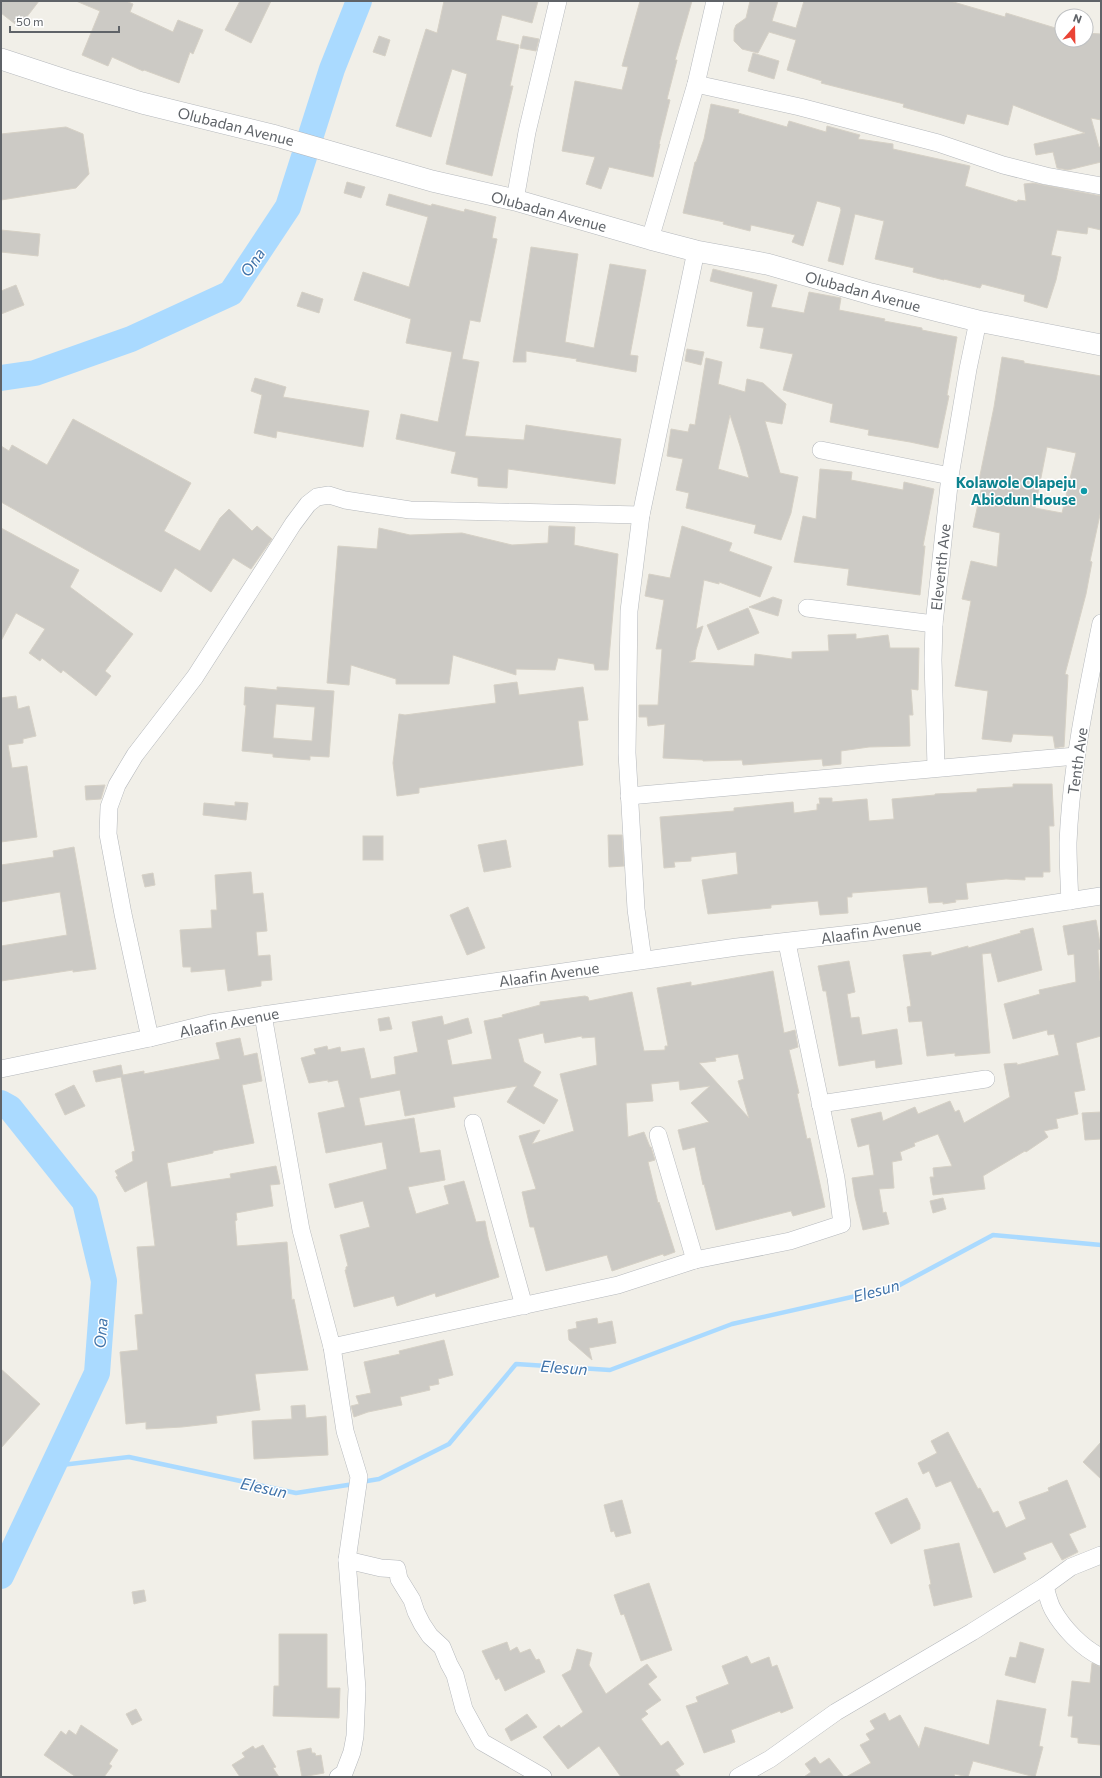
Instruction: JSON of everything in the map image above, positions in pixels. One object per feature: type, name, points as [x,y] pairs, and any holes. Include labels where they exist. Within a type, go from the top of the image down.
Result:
[{"type":"street","points":[[516,200],[527,132],[558,1]]},
{"type":"street","points":[[650,239],[696,84],[715,1]]},
{"type":"street","name":"Olubadan Avenue","points":[[1,59],[142,103],[276,136],[432,181],[516,200],[696,251],[767,264],[871,294],[978,321],[1101,345]]},
{"type":"street","points":[[696,84],[800,107],[938,143],[1003,165],[1046,176],[1101,186]]},
{"type":"street","points":[[643,960],[636,909],[627,753],[629,611],[641,515],[696,251]]},
{"type":"street","name":"Eleventh Ave","points":[[936,768],[933,660],[934,624],[950,476],[968,369],[978,321]]},
{"type":"street","points":[[821,450],[950,476]]},
{"type":"street","points":[[150,1038],[123,914],[108,834],[109,807],[117,785],[135,755],[196,677],[293,524],[308,504],[317,497],[329,495],[345,500],[410,510],[641,515]]},
{"type":"street","points":[[807,608],[934,624]]},
{"type":"street","name":"Tenth Ave","points":[[1070,901],[1068,844],[1076,756],[1101,623]]},
{"type":"street","points":[[629,796],[1076,756]]},
{"type":"street","name":"Alaafin Avenue","points":[[1,1069],[150,1038],[211,1023],[643,960],[737,947],[787,943],[876,931],[1101,896]]},
{"type":"street","points":[[332,1347],[618,1285],[695,1260],[790,1241],[842,1224],[839,1192],[787,943]]},
{"type":"street","points":[[263,1015],[301,1230],[332,1347],[345,1431],[360,1477],[347,1560],[357,1689],[356,1736],[350,1759],[344,1773],[338,1777]]},
{"type":"street","points":[[820,1104],[986,1079]]},
{"type":"street","points":[[474,1123],[524,1306]]},
{"type":"street","points":[[658,1135],[695,1260]]},
{"type":"street","points":[[738,1777],[770,1759],[836,1712],[972,1632],[1071,1567],[1101,1555]]},
{"type":"street","points":[[347,1560],[374,1567],[397,1569],[399,1579],[412,1600],[422,1624],[430,1636],[442,1647],[448,1664],[455,1675],[464,1709],[482,1742],[542,1777]]},
{"type":"street","points":[[1044,1586],[1052,1609],[1061,1622],[1094,1654],[1101,1657]]},
{"type":"building","points":[[1,1],[39,1],[19,27],[1,13]]},
{"type":"building","points":[[76,1],[126,1],[133,4],[130,12],[173,32],[178,20],[203,30],[193,54],[190,52],[179,83],[144,70],[143,71],[112,57],[108,66],[82,55],[100,11]]},
{"type":"building","points":[[240,1],[271,1],[251,43],[225,30]]},
{"type":"building","points":[[444,1],[538,1],[532,23],[502,15],[496,40],[519,45],[510,86],[513,86],[492,176],[446,164],[467,74],[452,69],[431,137],[396,126],[426,29],[437,33]]},
{"type":"building","points":[[640,1],[692,1],[675,60],[677,60],[667,99],[670,100],[659,144],[653,177],[609,167],[601,189],[586,184],[595,157],[562,151],[575,81],[622,90],[628,67],[622,66]]},
{"type":"building","points":[[750,1],[778,1],[772,21],[796,28],[804,1],[950,1],[1005,17],[1006,13],[1054,28],[1054,48],[1094,48],[1094,34],[1101,34],[1101,120],[1091,118],[1099,147],[1101,147],[1101,162],[1068,170],[1057,168],[1053,152],[1036,155],[1034,144],[1085,133],[1013,105],[1008,125],[967,114],[964,124],[903,107],[904,104],[821,83],[822,81],[787,70],[796,40],[769,32],[758,53],[742,49],[734,41],[734,30],[736,25],[746,18]]},
{"type":"building","points":[[379,36],[390,40],[385,56],[373,52]]},
{"type":"building","points":[[523,36],[539,39],[536,51],[520,48]]},
{"type":"building","points":[[753,53],[779,61],[774,79],[748,71]]},
{"type":"building","points":[[711,104],[739,110],[738,113],[787,127],[789,121],[826,132],[827,126],[860,135],[858,139],[893,144],[893,149],[970,166],[965,186],[1017,202],[1018,200],[1026,201],[1024,184],[1033,183],[1101,196],[1101,230],[1088,227],[1087,234],[1057,230],[1051,255],[1061,257],[1056,280],[1047,308],[1024,301],[1025,295],[982,284],[980,288],[944,280],[913,272],[914,268],[875,259],[884,221],[855,214],[843,265],[828,261],[841,210],[840,207],[817,201],[803,246],[792,242],[795,235],[751,225],[750,231],[723,224],[724,222],[683,213],[695,162],[704,139]]},
{"type":"building","points":[[66,127],[83,134],[89,174],[76,188],[1,200],[1,134]]},
{"type":"building","points":[[347,182],[365,187],[361,198],[344,193]]},
{"type":"building","points":[[389,194],[431,206],[432,204],[464,212],[465,209],[496,217],[492,238],[497,239],[480,322],[470,320],[462,359],[479,362],[465,436],[524,440],[526,425],[621,439],[615,484],[508,469],[507,488],[478,486],[478,478],[451,473],[456,452],[396,439],[401,414],[438,422],[452,352],[406,343],[411,319],[354,300],[363,272],[409,287],[428,217],[386,205]]},
{"type":"building","points":[[1,230],[40,234],[38,256],[1,252]]},
{"type":"building","points":[[531,247],[578,254],[565,342],[594,348],[610,264],[646,270],[630,355],[638,356],[636,372],[576,361],[577,359],[526,351],[526,362],[513,362]]},
{"type":"building","points":[[713,269],[777,285],[771,307],[804,313],[809,292],[841,298],[839,310],[885,319],[884,321],[922,328],[922,330],[957,337],[947,395],[949,396],[938,448],[868,435],[869,430],[830,422],[833,404],[783,390],[793,354],[760,348],[764,328],[747,326],[753,292],[710,281]]},
{"type":"building","points":[[16,285],[24,305],[1,314],[1,291]]},
{"type":"building","points":[[302,292],[323,299],[319,313],[297,306]]},
{"type":"building","points":[[687,349],[704,352],[701,365],[685,361]]},
{"type":"building","points":[[1002,357],[1024,361],[1024,363],[1101,376],[1101,510],[1090,561],[1092,562],[1086,594],[1065,674],[1068,675],[1064,747],[1055,748],[1053,736],[1013,734],[1011,742],[982,739],[988,691],[955,686],[971,601],[962,599],[971,561],[997,567],[1000,533],[973,527],[983,481],[979,480],[994,407]],"holes":[[[1047,447],[1076,453],[1062,513],[1035,508]]]},
{"type":"building","points":[[706,358],[722,362],[718,384],[745,392],[747,379],[763,383],[786,404],[782,424],[765,421],[780,473],[798,477],[791,513],[781,540],[754,533],[756,525],[686,508],[689,493],[676,490],[683,459],[667,456],[671,429],[688,432],[690,424],[695,425]],"holes":[[[730,415],[749,478],[718,469]]]},
{"type":"building","points":[[255,378],[286,387],[283,397],[369,411],[363,447],[277,431],[276,438],[254,433],[262,395],[251,391]]},
{"type":"building","points":[[73,419],[191,483],[164,531],[200,551],[220,518],[229,509],[252,531],[257,526],[272,539],[251,569],[233,558],[211,592],[175,568],[161,592],[1,502],[1,446],[9,451],[12,445],[47,465]]},
{"type":"building","points":[[820,469],[852,472],[851,480],[903,490],[904,482],[934,489],[923,546],[925,546],[920,595],[847,585],[849,569],[794,562],[803,516],[816,519]]},
{"type":"building","points":[[549,526],[575,527],[574,545],[618,554],[608,670],[595,670],[594,664],[558,658],[555,670],[516,669],[516,675],[453,655],[449,684],[396,684],[396,679],[351,665],[349,685],[327,683],[338,546],[377,549],[379,528],[410,535],[462,533],[512,545],[548,543]]},
{"type":"building","points":[[682,526],[732,543],[729,551],[772,567],[760,597],[719,582],[719,584],[704,580],[696,629],[703,626],[695,659],[689,662],[754,666],[755,654],[792,659],[792,652],[829,651],[828,635],[856,634],[856,639],[888,635],[890,648],[919,648],[918,690],[911,689],[913,715],[909,715],[910,746],[869,747],[841,751],[841,764],[823,766],[822,759],[743,765],[742,760],[703,761],[663,758],[665,724],[648,726],[647,717],[639,717],[639,705],[658,705],[662,649],[656,649],[664,600],[645,596],[649,574],[670,578]]},
{"type":"building","points":[[1,528],[79,570],[70,587],[133,634],[105,671],[111,676],[96,696],[63,670],[61,673],[42,658],[40,661],[29,653],[45,629],[16,613],[1,641]]},
{"type":"building","points":[[773,597],[782,600],[778,616],[749,607]]},
{"type":"building","points":[[748,608],[759,633],[718,650],[707,625]]},
{"type":"building","points":[[517,682],[519,695],[583,687],[588,720],[578,721],[583,765],[419,788],[419,793],[397,796],[393,763],[399,714],[405,715],[496,703],[494,685]]},
{"type":"building","points":[[245,687],[277,690],[277,687],[334,691],[329,757],[310,756],[310,760],[273,757],[273,754],[242,751],[246,705],[244,705]],"holes":[[[276,704],[315,707],[312,741],[273,738]]]},
{"type":"building","points":[[16,696],[18,709],[29,706],[36,736],[23,739],[23,743],[8,745],[12,768],[27,766],[37,837],[1,842],[1,698]]},
{"type":"building","points":[[1013,784],[1052,784],[1054,826],[1049,826],[1050,872],[1043,872],[1043,877],[1025,877],[1025,880],[1006,879],[966,883],[968,899],[955,900],[956,902],[943,904],[943,902],[929,903],[927,887],[852,893],[852,897],[847,897],[848,913],[820,915],[818,901],[771,905],[771,908],[708,914],[702,880],[738,874],[736,852],[691,857],[691,861],[674,862],[675,867],[664,868],[660,817],[734,811],[734,808],[793,802],[794,813],[817,810],[817,804],[820,804],[819,798],[832,798],[832,802],[867,799],[869,821],[894,819],[892,799],[935,794],[977,792],[977,789],[1013,787]]},
{"type":"building","points":[[105,785],[101,799],[86,800],[85,786]]},
{"type":"building","points":[[235,802],[248,803],[246,820],[203,815],[204,803],[235,806]]},
{"type":"building","points":[[608,835],[622,835],[624,866],[609,867]]},
{"type":"building","points":[[363,836],[383,836],[383,860],[363,860]]},
{"type":"building","points":[[506,840],[511,867],[484,872],[478,845]]},
{"type":"building","points":[[74,847],[96,969],[73,972],[73,970],[1,981],[1,946],[67,935],[60,892],[1,902],[1,865],[54,857],[53,851]]},
{"type":"building","points":[[251,872],[253,894],[263,893],[267,931],[256,932],[258,956],[270,955],[272,980],[261,981],[261,986],[228,991],[225,969],[191,972],[191,967],[183,967],[180,930],[212,928],[211,910],[217,910],[215,875]]},
{"type":"building","points":[[153,873],[155,885],[145,887],[142,875]]},
{"type":"building","points":[[468,907],[485,948],[467,955],[450,915]]},
{"type":"building","points":[[1096,920],[1101,949],[1098,950],[1101,981],[1101,1036],[1076,1043],[1085,1090],[1074,1092],[1078,1114],[1056,1119],[1058,1128],[1044,1131],[1048,1137],[1026,1152],[1025,1151],[983,1176],[985,1189],[933,1195],[930,1177],[934,1177],[933,1168],[952,1166],[938,1134],[914,1143],[915,1146],[900,1152],[902,1160],[892,1162],[894,1188],[879,1189],[883,1213],[886,1212],[889,1224],[863,1230],[852,1178],[874,1175],[869,1144],[858,1147],[851,1119],[881,1112],[883,1121],[915,1107],[918,1114],[950,1101],[955,1112],[959,1110],[964,1123],[1010,1097],[1004,1064],[1017,1063],[1017,1065],[1059,1055],[1054,1034],[1048,1035],[1047,1030],[1013,1039],[1004,1004],[1040,994],[1039,990],[1076,982],[1074,954],[1068,955],[1063,926]]},
{"type":"building","points":[[1033,928],[1042,970],[998,982],[991,953],[982,954],[990,1053],[955,1056],[955,1053],[927,1056],[922,1021],[909,1022],[907,1007],[911,1006],[903,955],[931,952],[931,956],[968,946],[968,948],[1021,933],[1020,931]]},
{"type":"building","points":[[849,961],[855,992],[847,994],[851,1018],[859,1017],[862,1035],[897,1029],[902,1064],[876,1068],[875,1060],[839,1066],[826,991],[823,991],[818,966]]},
{"type":"building","points":[[773,971],[784,1033],[795,1030],[798,1047],[789,1050],[799,1093],[797,1094],[807,1139],[810,1138],[825,1207],[793,1216],[791,1211],[716,1230],[704,1184],[703,1185],[695,1147],[683,1150],[678,1130],[709,1122],[691,1103],[710,1086],[680,1090],[679,1081],[651,1084],[653,1101],[626,1103],[628,1137],[644,1132],[651,1147],[655,1160],[648,1162],[658,1203],[659,1202],[675,1252],[664,1256],[663,1254],[612,1271],[607,1255],[546,1271],[534,1227],[530,1227],[522,1192],[536,1189],[519,1136],[540,1130],[532,1144],[574,1131],[560,1074],[597,1065],[595,1037],[582,1038],[582,1036],[545,1043],[543,1033],[518,1039],[524,1062],[541,1072],[533,1086],[558,1100],[544,1124],[507,1102],[517,1086],[453,1097],[455,1107],[405,1116],[400,1090],[359,1098],[365,1126],[414,1118],[420,1153],[440,1150],[445,1180],[408,1187],[416,1214],[449,1204],[444,1186],[464,1181],[476,1222],[485,1221],[499,1277],[436,1297],[435,1293],[397,1306],[394,1296],[354,1307],[345,1270],[348,1266],[340,1235],[370,1227],[363,1201],[335,1208],[329,1184],[387,1169],[382,1142],[326,1153],[318,1113],[345,1107],[338,1080],[309,1083],[301,1058],[316,1054],[314,1049],[327,1046],[328,1050],[340,1047],[341,1052],[364,1048],[371,1079],[396,1074],[394,1057],[418,1052],[412,1022],[442,1016],[444,1025],[468,1018],[472,1033],[447,1040],[452,1065],[492,1059],[484,1021],[503,1017],[502,1015],[540,1005],[540,1002],[585,996],[588,997],[589,1001],[632,992],[644,1051],[665,1050],[665,1046],[668,1046],[657,988],[691,982],[691,986]],"holes":[[[738,1054],[744,1079],[738,1081],[749,1118],[699,1063],[716,1061],[715,1058]]]},
{"type":"building","points":[[389,1017],[392,1029],[380,1031],[378,1019]]},
{"type":"building","points":[[240,1038],[244,1056],[257,1053],[262,1081],[242,1085],[254,1143],[213,1151],[213,1153],[167,1163],[171,1187],[231,1178],[230,1174],[276,1166],[280,1184],[270,1185],[273,1206],[236,1213],[237,1220],[235,1221],[237,1246],[287,1242],[292,1300],[294,1299],[308,1370],[255,1374],[260,1410],[216,1416],[217,1423],[146,1429],[146,1422],[126,1424],[120,1352],[138,1350],[135,1315],[143,1314],[137,1247],[155,1246],[147,1181],[125,1192],[116,1177],[118,1176],[115,1171],[133,1161],[132,1152],[135,1151],[121,1077],[96,1082],[93,1071],[121,1065],[123,1075],[144,1071],[144,1074],[220,1059],[216,1043]]},
{"type":"building","points":[[74,1085],[85,1106],[65,1115],[55,1094]]},
{"type":"building","points":[[1101,1112],[1101,1139],[1085,1140],[1082,1113]]},
{"type":"building","points":[[943,1198],[946,1209],[933,1213],[930,1201]]},
{"type":"building","points":[[597,1318],[598,1324],[612,1321],[616,1343],[589,1348],[592,1360],[569,1340],[568,1330],[577,1328],[576,1322]]},
{"type":"building","points":[[444,1340],[453,1375],[438,1379],[439,1384],[429,1386],[430,1390],[400,1397],[402,1405],[368,1412],[354,1417],[351,1406],[359,1404],[356,1396],[371,1393],[364,1362],[400,1354],[399,1351]]},
{"type":"building","points":[[1,1369],[40,1404],[1,1448]]},
{"type":"building","points":[[305,1405],[306,1418],[326,1416],[328,1455],[254,1459],[252,1421],[292,1419],[291,1406]]},
{"type":"building","points":[[948,1432],[978,1489],[980,1488],[993,1513],[998,1511],[1006,1528],[1026,1519],[1019,1502],[1049,1491],[1048,1488],[1067,1480],[1086,1527],[1069,1534],[1078,1552],[1062,1560],[1052,1542],[1023,1553],[1026,1559],[994,1573],[951,1481],[936,1487],[929,1471],[923,1474],[918,1463],[937,1453],[931,1441]]},
{"type":"building","points":[[1101,1442],[1101,1479],[1083,1462]]},
{"type":"building","points":[[907,1498],[920,1524],[920,1529],[891,1544],[875,1513]]},
{"type":"building","points":[[622,1500],[631,1533],[616,1537],[614,1531],[611,1532],[604,1505]]},
{"type":"building","points":[[959,1543],[972,1597],[934,1606],[929,1585],[931,1584],[924,1550]]},
{"type":"building","points":[[649,1583],[672,1650],[641,1661],[624,1614],[621,1615],[614,1595]]},
{"type":"building","points":[[144,1590],[146,1601],[134,1604],[132,1592]]},
{"type":"building","points":[[279,1634],[327,1634],[327,1688],[340,1688],[339,1718],[273,1716],[274,1686],[279,1686]]},
{"type":"building","points":[[507,1642],[510,1651],[517,1647],[520,1653],[530,1649],[536,1660],[539,1659],[545,1672],[505,1691],[499,1678],[496,1680],[482,1651]]},
{"type":"building","points":[[1020,1642],[1044,1649],[1035,1683],[1005,1675],[1010,1657],[1016,1658]]},
{"type":"building","points":[[577,1649],[592,1653],[589,1665],[606,1694],[647,1664],[657,1677],[648,1684],[661,1700],[645,1711],[648,1714],[641,1719],[661,1746],[668,1741],[684,1764],[675,1770],[681,1777],[621,1777],[599,1746],[568,1769],[543,1737],[559,1725],[561,1728],[583,1712],[562,1675],[571,1670]]},
{"type":"building","points":[[747,1656],[751,1664],[769,1657],[772,1667],[777,1665],[793,1708],[781,1713],[780,1711],[731,1730],[735,1742],[704,1753],[686,1706],[698,1702],[696,1697],[729,1684],[722,1666]]},
{"type":"building","points":[[1092,1663],[1101,1667],[1101,1745],[1078,1743],[1078,1738],[1071,1737],[1073,1716],[1068,1716],[1072,1681],[1090,1683]]},
{"type":"building","points":[[997,1700],[1046,1709],[1039,1746],[1043,1747],[1035,1777],[973,1761],[968,1777],[955,1774],[954,1777],[846,1777],[871,1763],[860,1745],[870,1740],[866,1734],[875,1729],[870,1721],[885,1713],[889,1721],[900,1715],[919,1748],[925,1727],[989,1745]]},
{"type":"building","points":[[136,1709],[142,1720],[132,1725],[126,1714]]},
{"type":"building","points":[[527,1714],[537,1727],[511,1741],[505,1729]]},
{"type":"building","points":[[81,1725],[118,1750],[109,1764],[112,1766],[104,1777],[76,1777],[44,1755],[61,1731],[66,1735],[69,1730],[76,1735]]},
{"type":"building","points":[[263,1745],[276,1767],[273,1768],[279,1777],[240,1777],[232,1765],[245,1757],[242,1753],[253,1746],[255,1749]]},
{"type":"building","points":[[311,1748],[312,1753],[315,1753],[316,1756],[321,1755],[324,1773],[302,1777],[297,1751]]},
{"type":"building","points":[[815,1757],[820,1764],[829,1758],[844,1777],[804,1777],[811,1772],[805,1764]]},
{"type":"waterway","name":"Ona","points":[[1,378],[35,373],[131,339],[231,293],[288,207],[332,69],[359,1]]},
{"type":"waterway","name":"Ona","points":[[1,1103],[10,1108],[85,1202],[104,1281],[97,1373],[1,1576]]},
{"type":"waterway","name":"Elesun","points":[[361,1482],[379,1479],[449,1444],[516,1364],[610,1370],[732,1324],[896,1287],[993,1235],[1101,1245]]},
{"type":"waterway","name":"Elesun","points":[[53,1466],[129,1457],[296,1493],[354,1484]]},
{"type":"place","name":"Kolawole Olapeju Abiodun House","points":[[1084,491]]}]
